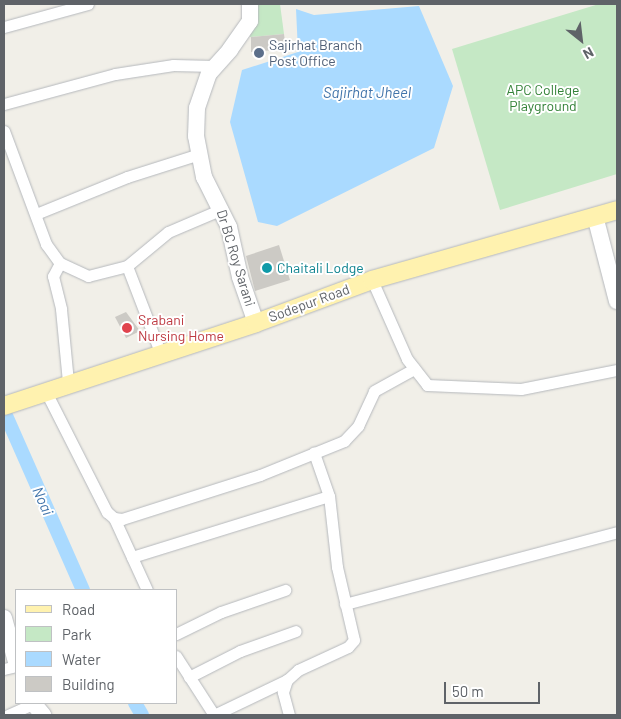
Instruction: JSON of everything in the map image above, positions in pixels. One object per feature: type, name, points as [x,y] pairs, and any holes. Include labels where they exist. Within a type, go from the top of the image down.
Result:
[{"type":"main road","name":"Sodepur Road","points":[[4,406],[68,382],[256,323],[372,280],[617,210]]},
{"type":"street","points":[[4,27],[88,4]]},
{"type":"street","name":"Dr BC Roy Sarani","points":[[250,4],[250,21],[230,50],[214,66],[197,108],[196,136],[204,177],[222,209],[256,323]]},
{"type":"street","points":[[4,104],[115,74],[173,65],[214,66]]},
{"type":"street","points":[[4,130],[46,244],[60,263],[88,276],[127,266],[168,232],[222,209]]},
{"type":"street","points":[[36,214],[118,180],[200,154]]},
{"type":"street","points":[[595,216],[617,301]]},
{"type":"street","points":[[60,263],[53,276],[62,309],[68,382]]},
{"type":"street","points":[[127,266],[160,352]]},
{"type":"street","points":[[372,280],[414,369],[428,385],[521,389],[617,370]]},
{"type":"street","points":[[114,518],[122,519],[260,475],[314,453],[353,434],[374,391],[414,369]]},
{"type":"street","points":[[46,390],[107,512],[114,518],[147,589]]},
{"type":"street","points":[[178,659],[214,715],[287,680],[298,670],[353,644],[329,496],[314,453]]},
{"type":"street","points":[[132,557],[329,496]]},
{"type":"street","points":[[345,604],[617,532]]},
{"type":"street","points":[[178,633],[220,612],[286,590]]},
{"type":"street","points":[[4,618],[15,660]]},
{"type":"street","points":[[189,677],[240,651],[296,631]]},
{"type":"street","points":[[287,680],[283,692],[289,715]]},
{"type":"street","points":[[8,715],[37,707]]},
{"type":"green space","points":[[252,4],[280,4],[284,34],[250,37]]},
{"type":"green space","name":"APC College Playground","points":[[599,4],[617,4],[617,174],[500,210],[452,49]]},
{"type":"water","name":"Sajirhat Jheel","points":[[419,6],[453,86],[434,148],[277,226],[258,222],[230,122],[242,70],[298,52],[296,9],[314,15]]},
{"type":"building","points":[[284,34],[286,49],[251,52],[251,37]]},
{"type":"building","name":"Chaitali Lodge","points":[[279,245],[290,280],[255,291],[246,256]]},
{"type":"building","points":[[126,312],[140,331],[126,338],[115,317]]},
{"type":"waterway","name":"Noai","points":[[4,411],[83,589]]},
{"type":"waterway","name":"Noai","points":[[136,704],[142,715]]},
{"type":"place","name":"Sajirhat Branch Post Office","points":[[259,53]]},
{"type":"place","name":"Chaitali Lodge","points":[[267,268]]},
{"type":"place","name":"Srabani Nursing Home","points":[[127,328]]}]
